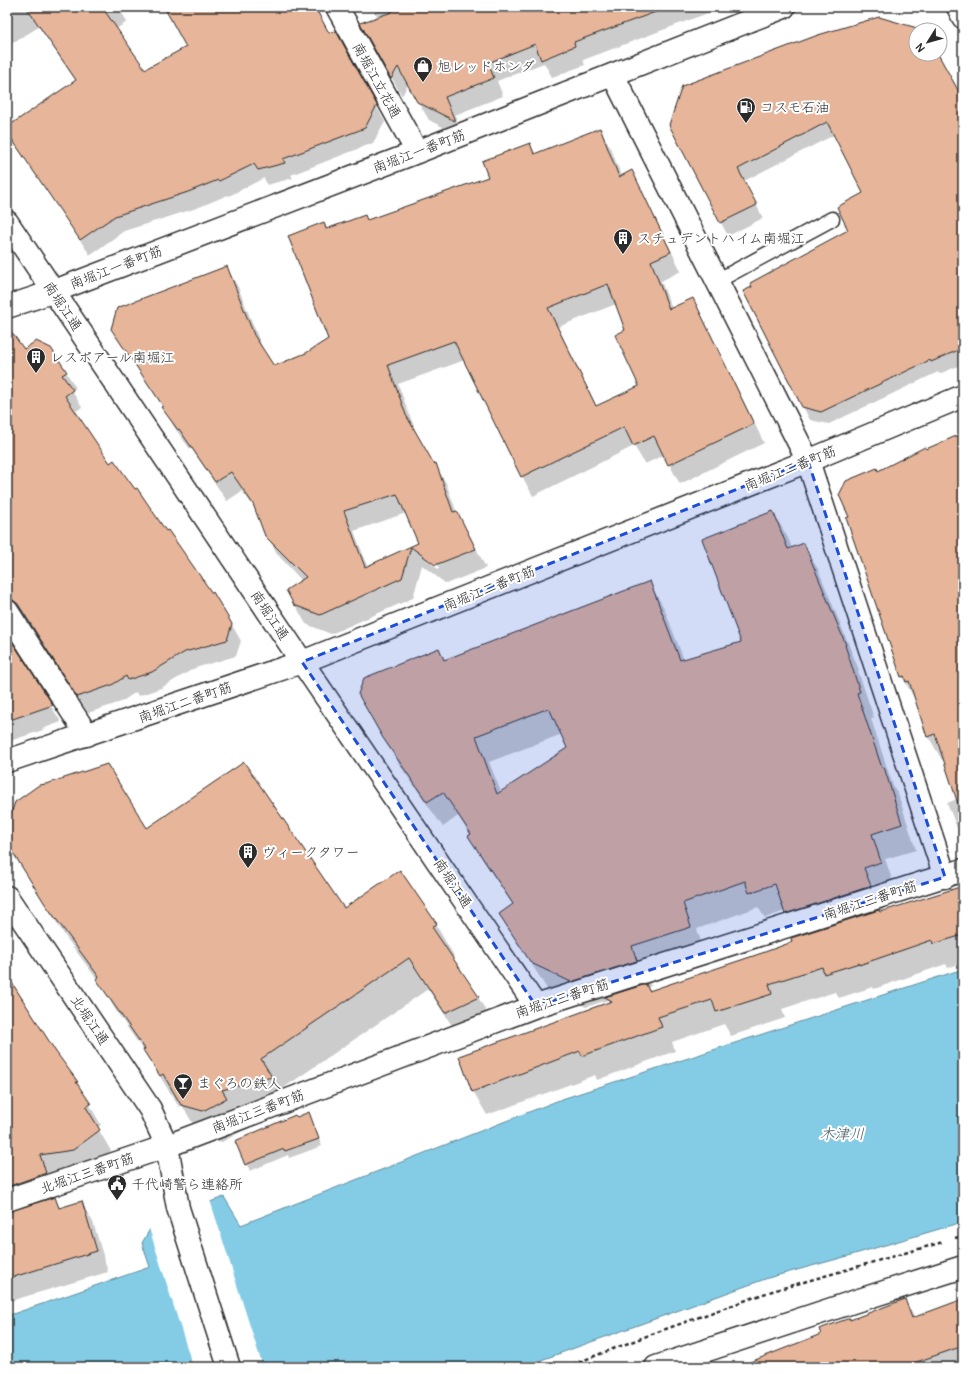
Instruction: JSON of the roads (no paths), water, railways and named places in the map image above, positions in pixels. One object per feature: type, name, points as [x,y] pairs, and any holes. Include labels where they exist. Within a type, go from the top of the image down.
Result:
[{"type":"street","name":"南堀江立花通","points":[[336,7],[417,152]]},
{"type":"street","name":"南堀江一番町筋","points":[[7,307],[52,292],[417,152],[784,7]]},
{"type":"street","points":[[958,7],[963,16]]},
{"type":"street","points":[[613,75],[808,461],[954,873]]},
{"type":"street","name":"南堀江通","points":[[7,222],[52,292],[536,1006]]},
{"type":"street","name":"南堀江二番町筋","points":[[7,761],[302,662],[808,461],[963,396]]},
{"type":"street","points":[[7,611],[87,735]]},
{"type":"street","name":"南堀江三番町筋","points":[[167,1146],[536,1006],[954,873]]},
{"type":"street","name":"北堀江通","points":[[7,897],[150,1109],[167,1146],[178,1208],[229,1367]]},
{"type":"street","name":"北堀江三番町筋","points":[[7,1200],[167,1146]]},
{"type":"street","points":[[656,1367],[856,1300],[963,1267]]},
{"type":"lane","points":[[717,282],[832,219]]},
{"type":"water","name":"木津川","points":[[963,969],[963,1222],[768,1278],[522,1367],[7,1367],[7,1316],[150,1267],[142,1243],[154,1222],[224,1197],[241,1225],[562,1099]]},
{"type":"place","name":"旭レッドホンダ","points":[[423,83]]},
{"type":"place","name":"コスモ石油","points":[[746,124]]},
{"type":"place","name":"スチュデントハイム南堀江","points":[[623,255]]},
{"type":"place","name":"レスポアール南堀江","points":[[36,374]]},
{"type":"place","name":"ヴィークタワー","points":[[248,869]]},
{"type":"place","name":"まぐろの鉄人","points":[[183,1100]]},
{"type":"place","name":"千代崎警ら連絡所","points":[[117,1201]]}]
